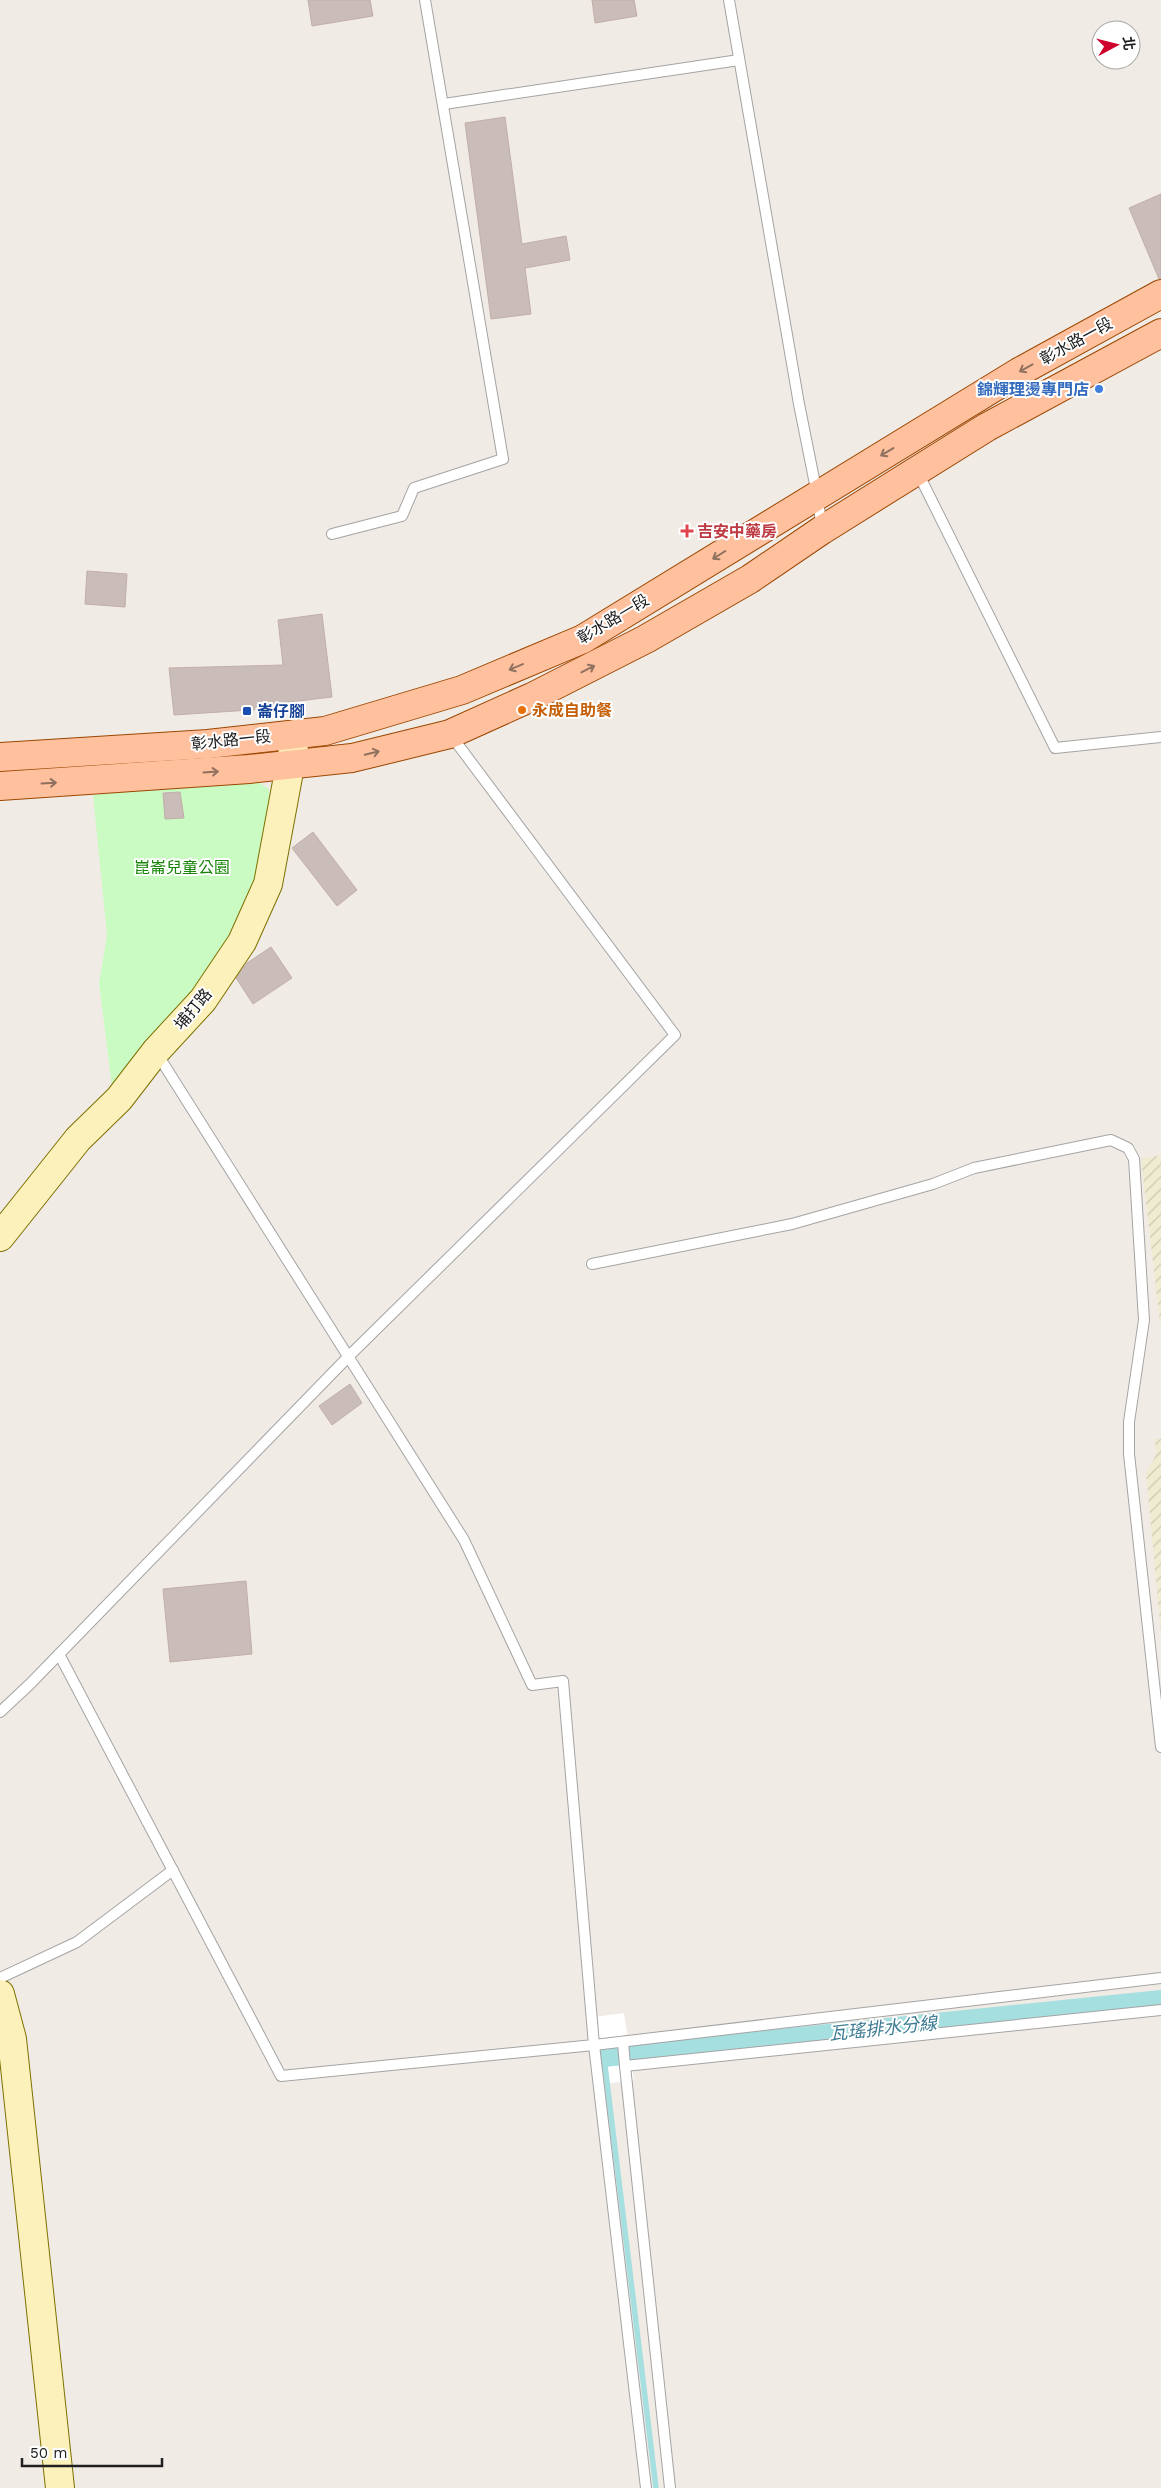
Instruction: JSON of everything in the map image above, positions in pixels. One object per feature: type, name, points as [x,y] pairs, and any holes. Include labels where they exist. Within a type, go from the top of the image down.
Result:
[{"type":"main road","name":"彰水路一段","points":[[0,757],[208,744],[325,730],[462,690],[583,638],[1019,372],[1161,294]]},
{"type":"main road","name":"彰水路一段","points":[[0,786],[292,765],[352,758],[450,734],[556,685],[646,639],[750,579],[822,530],[987,427],[1161,332]]},
{"type":"main road","points":[[543,656],[556,685]]},
{"type":"street","name":"埔打路","points":[[0,1237],[78,1139],[119,1098],[156,1051],[203,1000],[242,942],[268,884],[292,765],[296,734]]},
{"type":"street","points":[[0,1994],[12,2038],[60,2488]]},
{"type":"lane","points":[[332,534],[402,516],[414,488],[503,459],[425,0]]},
{"type":"lane","points":[[728,0],[822,530]]},
{"type":"lane","points":[[444,104],[739,60]]},
{"type":"lane","points":[[916,470],[1055,748],[1161,737]]},
{"type":"lane","points":[[0,1712],[350,1356],[675,1035],[450,734]]},
{"type":"lane","points":[[156,1051],[350,1356],[464,1540],[532,1685],[563,1681],[594,2045],[646,2488]]},
{"type":"lane","points":[[592,1264],[792,1224],[933,1184],[974,1168],[1111,1140],[1128,1148],[1134,1159],[1144,1320],[1129,1422],[1129,1454],[1161,1747]]},
{"type":"lane","points":[[59,1654],[281,2076],[623,2042],[1161,1978]]},
{"type":"lane","points":[[0,1978],[77,1942],[173,1870]]},
{"type":"lane","points":[[625,2066],[1161,2010]]},
{"type":"lane","points":[[623,2042],[670,2488]]},
{"type":"shaded area","points":[[1161,1155],[1161,1322],[1160,1322],[1141,1159]]},
{"type":"shaded area","points":[[1155,1439],[1161,1439],[1161,1633],[1146,1473],[1156,1455]]},
{"type":"green space","name":"崑崙兒童公園","points":[[245,774],[269,789],[272,837],[239,939],[113,1095],[99,983],[107,935],[93,795]]},
{"type":"pier","points":[[624,2013],[634,2080],[595,2085],[587,2018]]},
{"type":"building","points":[[308,0],[370,0],[373,16],[312,26]]},
{"type":"building","points":[[592,0],[634,0],[637,16],[595,23]]},
{"type":"building","points":[[505,117],[522,244],[566,236],[570,260],[525,268],[531,314],[491,319],[465,123]]},
{"type":"building","points":[[1161,194],[1161,278],[1159,279],[1129,208]]},
{"type":"building","points":[[87,571],[127,574],[125,607],[85,604]]},
{"type":"building","points":[[322,614],[332,697],[265,705],[266,709],[174,715],[169,668],[283,665],[278,620]]},
{"type":"building","points":[[180,792],[184,818],[165,819],[163,793]]},
{"type":"building","points":[[313,832],[357,890],[337,906],[292,848]]},
{"type":"building","points":[[271,947],[292,978],[253,1004],[236,978],[247,963]]},
{"type":"building","points":[[350,1384],[362,1403],[332,1425],[319,1406]]},
{"type":"building","points":[[246,1581],[252,1654],[170,1662],[163,1589]]},
{"type":"waterway","name":"瓦瑤排水分線","points":[[604,2057],[1161,2000]]},
{"type":"waterway","points":[[604,2057],[656,2488]]},
{"type":"place","name":"錦輝理燙專門店","points":[[1099,389]]},
{"type":"place","name":"吉安中藥房","points":[[687,531]]},
{"type":"place","name":"永成自助餐","points":[[522,710]]},
{"type":"place","name":"崙仔腳","points":[[247,711]]}]
